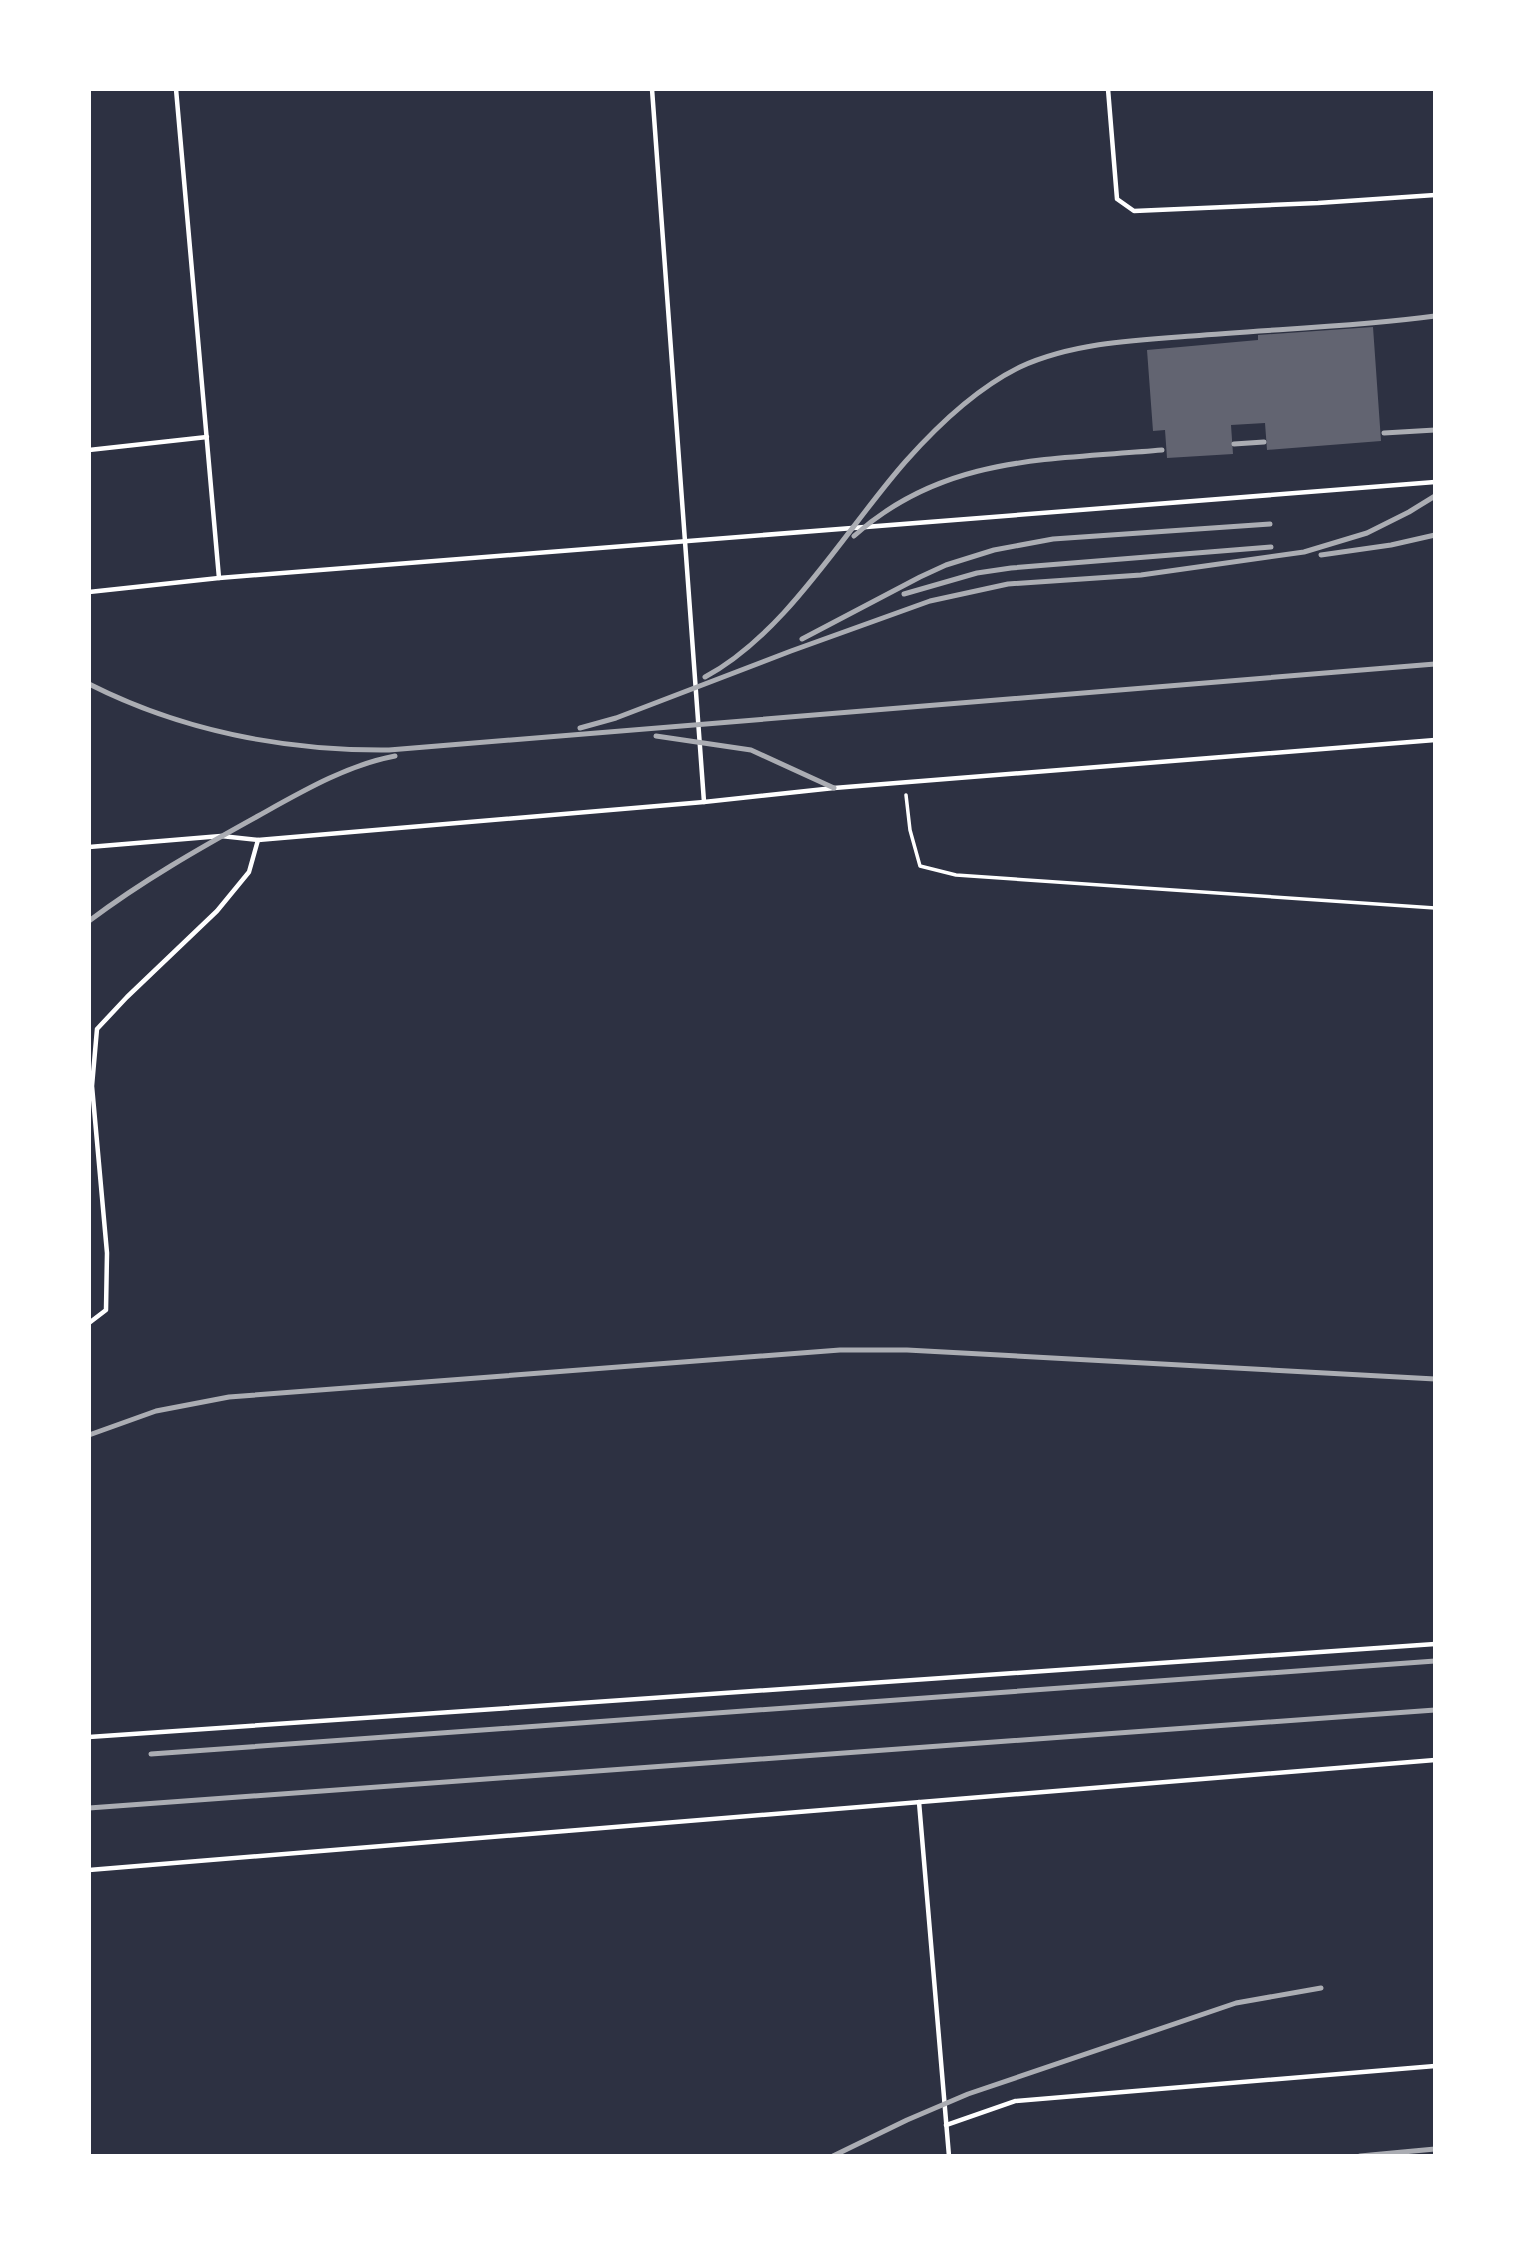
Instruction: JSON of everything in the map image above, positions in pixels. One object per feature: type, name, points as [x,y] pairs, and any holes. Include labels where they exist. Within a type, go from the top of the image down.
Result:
[{"type":"lane","points":[[176,89],[219,578]]},
{"type":"lane","points":[[652,89],[704,802]]},
{"type":"lane","points":[[1108,89],[1117,200],[1134,211],[1435,195]]},
{"type":"lane","points":[[89,450],[206,437]]},
{"type":"lane","points":[[89,592],[219,578],[1435,482]]},
{"type":"lane","points":[[89,847],[221,836],[258,840],[904,782],[1435,740]]},
{"type":"lane","points":[[89,1323],[106,1310],[107,1253],[92,1086],[97,1029],[217,912],[249,872],[258,840]]},
{"type":"lane","points":[[89,1737],[1435,1644]]},
{"type":"lane","points":[[89,1870],[1435,1760]]},
{"type":"lane","points":[[919,1802],[948,2156]]},
{"type":"lane","points":[[946,2125],[1015,2101],[1435,2066]]},
{"type":"path","points":[[904,782],[910,830],[920,866],[956,875],[1435,908]]},
{"type":"building","points":[[1373,327],[1381,441],[1267,450],[1265,423],[1231,425],[1233,454],[1167,458],[1165,430],[1153,431],[1147,350],[1258,340],[1258,335]]},
{"type":"railway","points":[[705,677],[735,658],[789,608],[883,488],[931,434],[973,396],[1020,367],[1061,353],[1126,341],[1435,316]]},
{"type":"railway","points":[[1384,433],[1435,430]]},
{"type":"railway","points":[[1234,444],[1264,442]]},
{"type":"railway","points":[[854,536],[888,509],[924,490],[961,476],[999,466],[1039,460],[1162,450]]},
{"type":"railway","points":[[580,728],[616,718],[930,601],[1008,584],[1141,575],[1304,552],[1367,533],[1435,496]]},
{"type":"railway","points":[[802,639],[920,577],[946,565],[994,550],[1053,539],[1270,524]]},
{"type":"railway","points":[[1321,555],[1391,545],[1435,535]]},
{"type":"railway","points":[[904,594],[977,573],[1011,568],[1271,547]]},
{"type":"railway","points":[[89,684],[161,714],[235,735],[312,747],[389,750],[1435,664]]},
{"type":"railway","points":[[656,736],[751,750],[834,788]]},
{"type":"railway","points":[[89,921],[172,866],[291,798],[359,766],[395,756]]},
{"type":"railway","points":[[89,1435],[156,1411],[229,1397],[840,1350],[907,1350],[1435,1379]]},
{"type":"railway","points":[[151,1754],[1435,1661]]},
{"type":"railway","points":[[89,1808],[1435,1710]]},
{"type":"railway","points":[[833,2156],[968,2094],[1236,2003],[1321,1988]]},
{"type":"railway","points":[[1360,2156],[1435,2149]]}]
